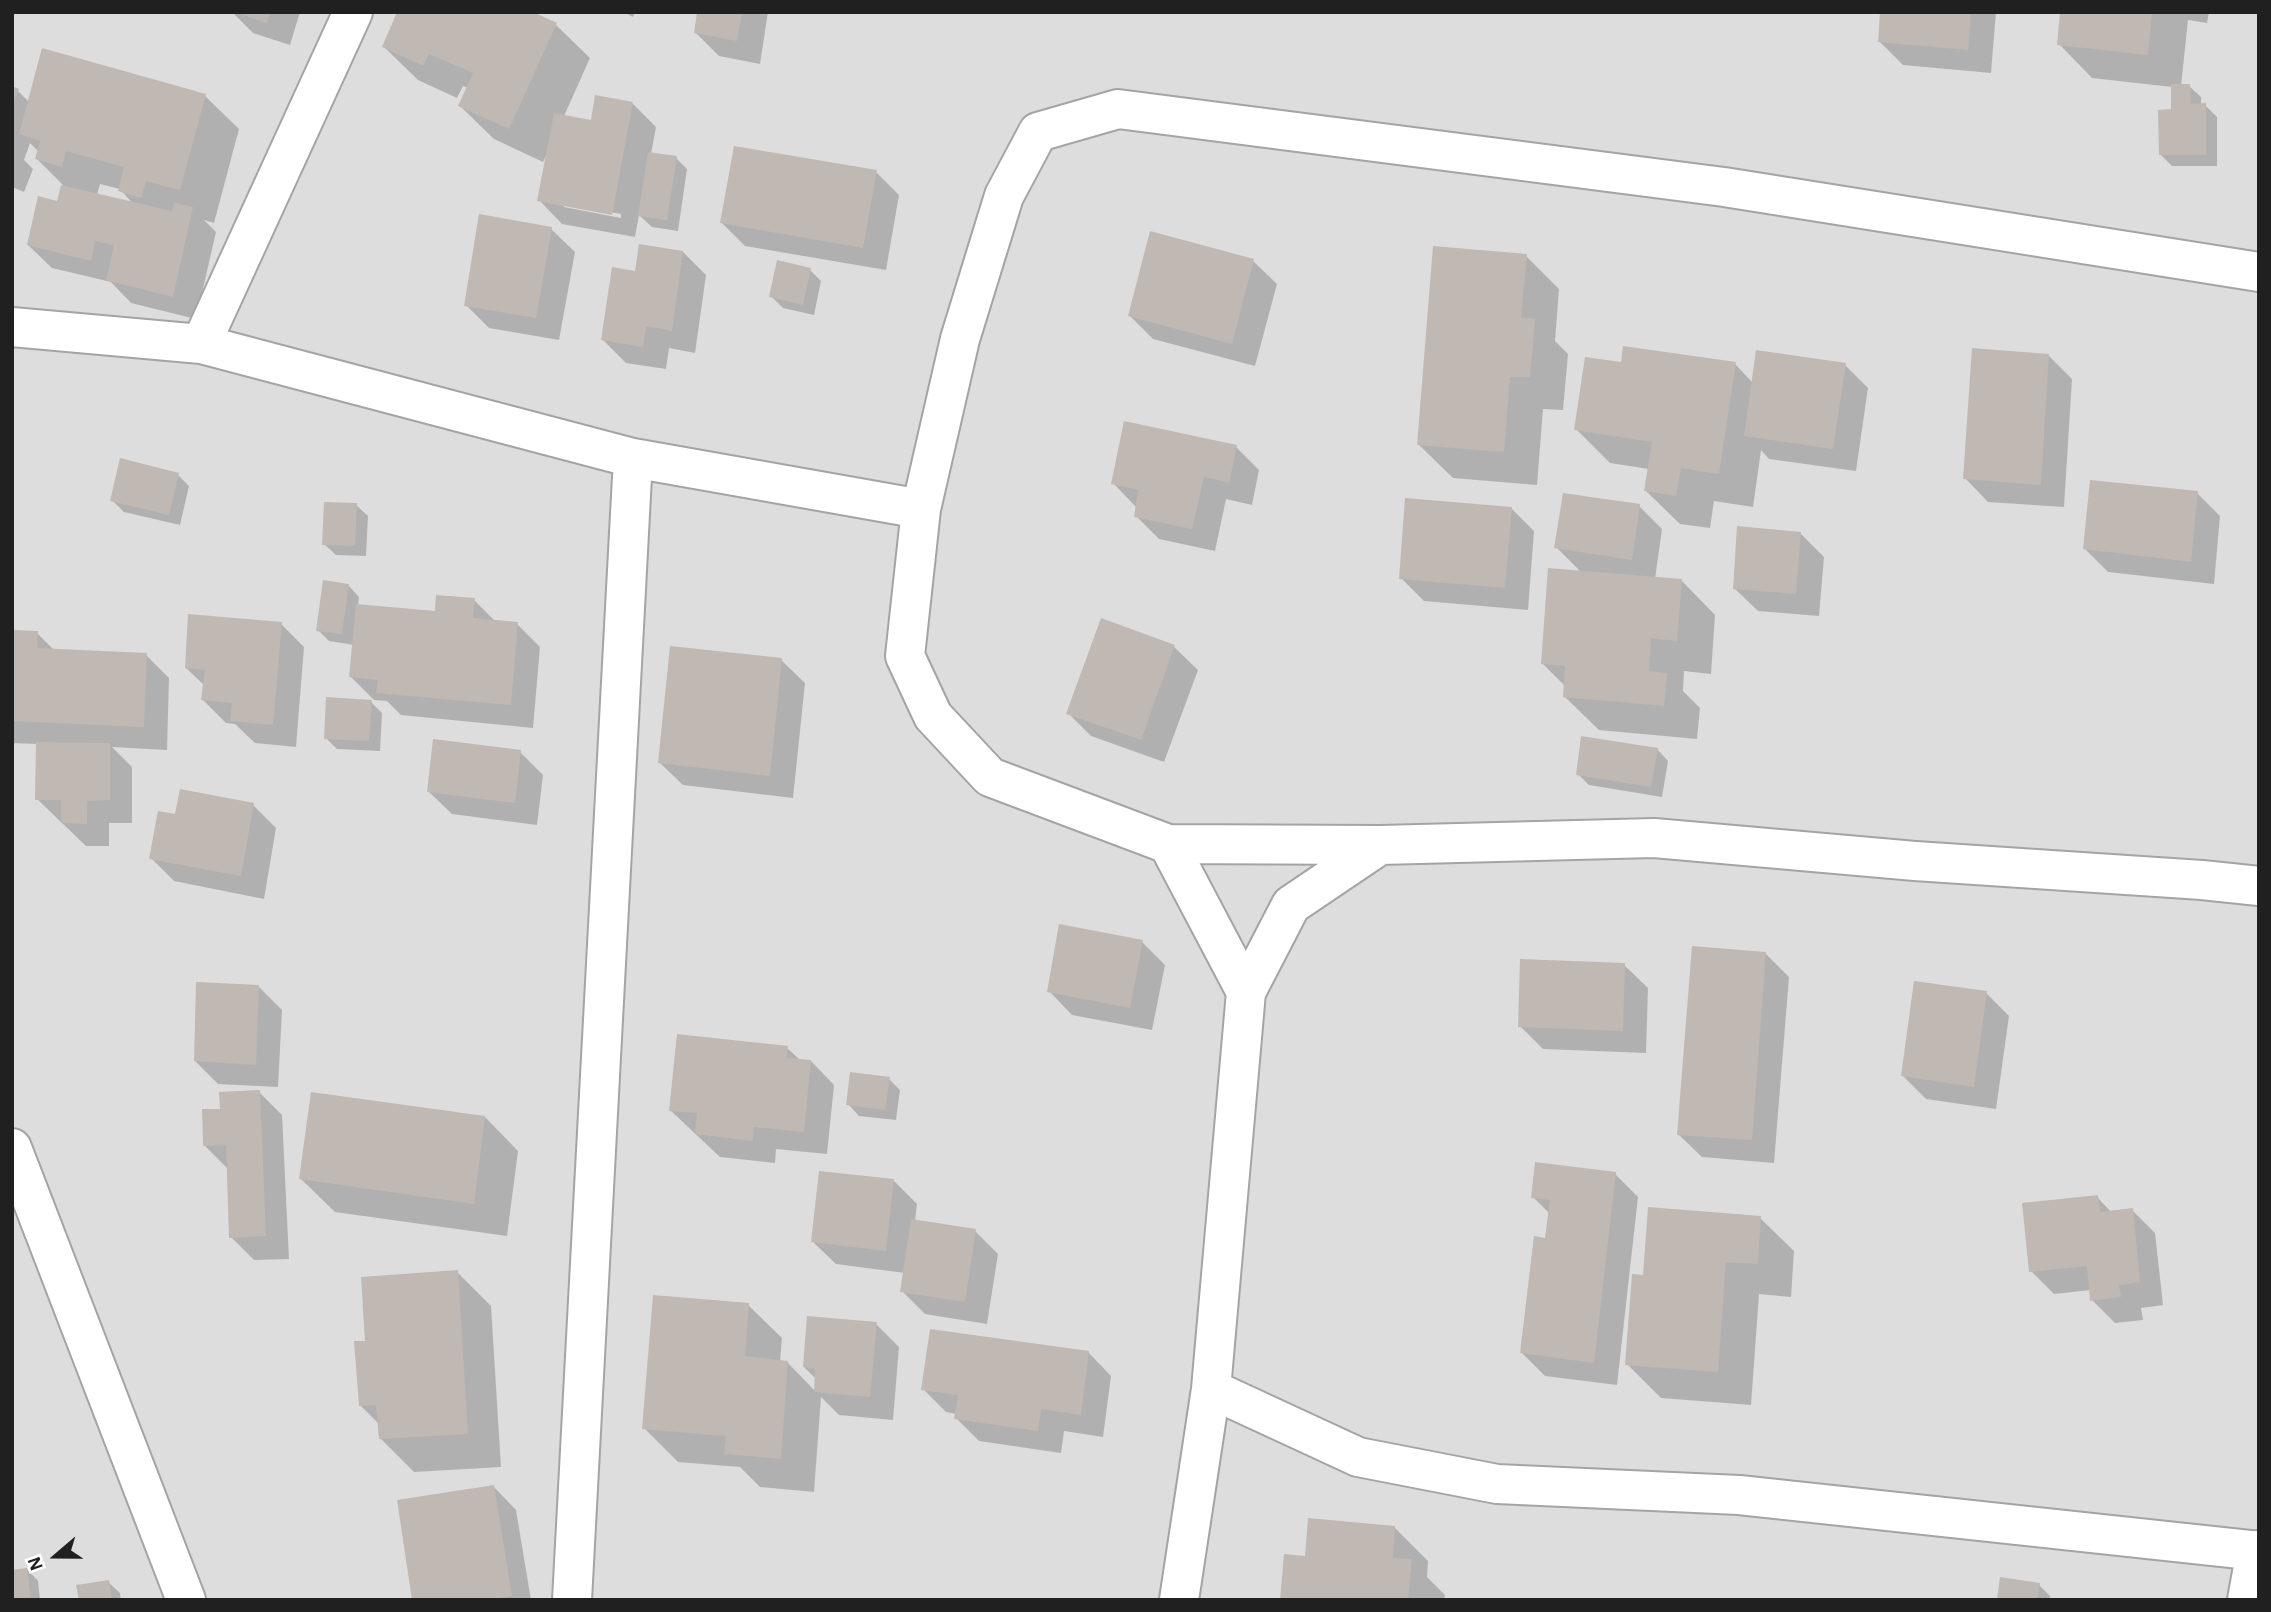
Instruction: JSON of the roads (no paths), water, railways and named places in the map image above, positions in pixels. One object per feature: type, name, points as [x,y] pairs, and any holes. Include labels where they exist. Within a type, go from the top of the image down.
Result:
[{"type":"street","points":[[201,344],[353,12]]},
{"type":"street","points":[[2259,272],[1724,187],[1118,109],[1038,132],[1004,196],[960,339],[921,509],[905,656],[933,716],[990,777],[1168,844],[1380,845],[1654,838],[1915,861],[2259,886]]},
{"type":"street","points":[[12,327],[201,344],[633,458],[921,509]]},
{"type":"street","points":[[572,1600],[633,458]]},
{"type":"street","points":[[1168,844],[1246,992]]},
{"type":"street","points":[[1179,1600],[1211,1389],[1246,992],[1291,905],[1380,845]]},
{"type":"street","points":[[12,1148],[186,1600]]},
{"type":"street","points":[[1211,1389],[1358,1457],[1497,1484],[1739,1495],[2258,1550],[2247,1600]]}]
